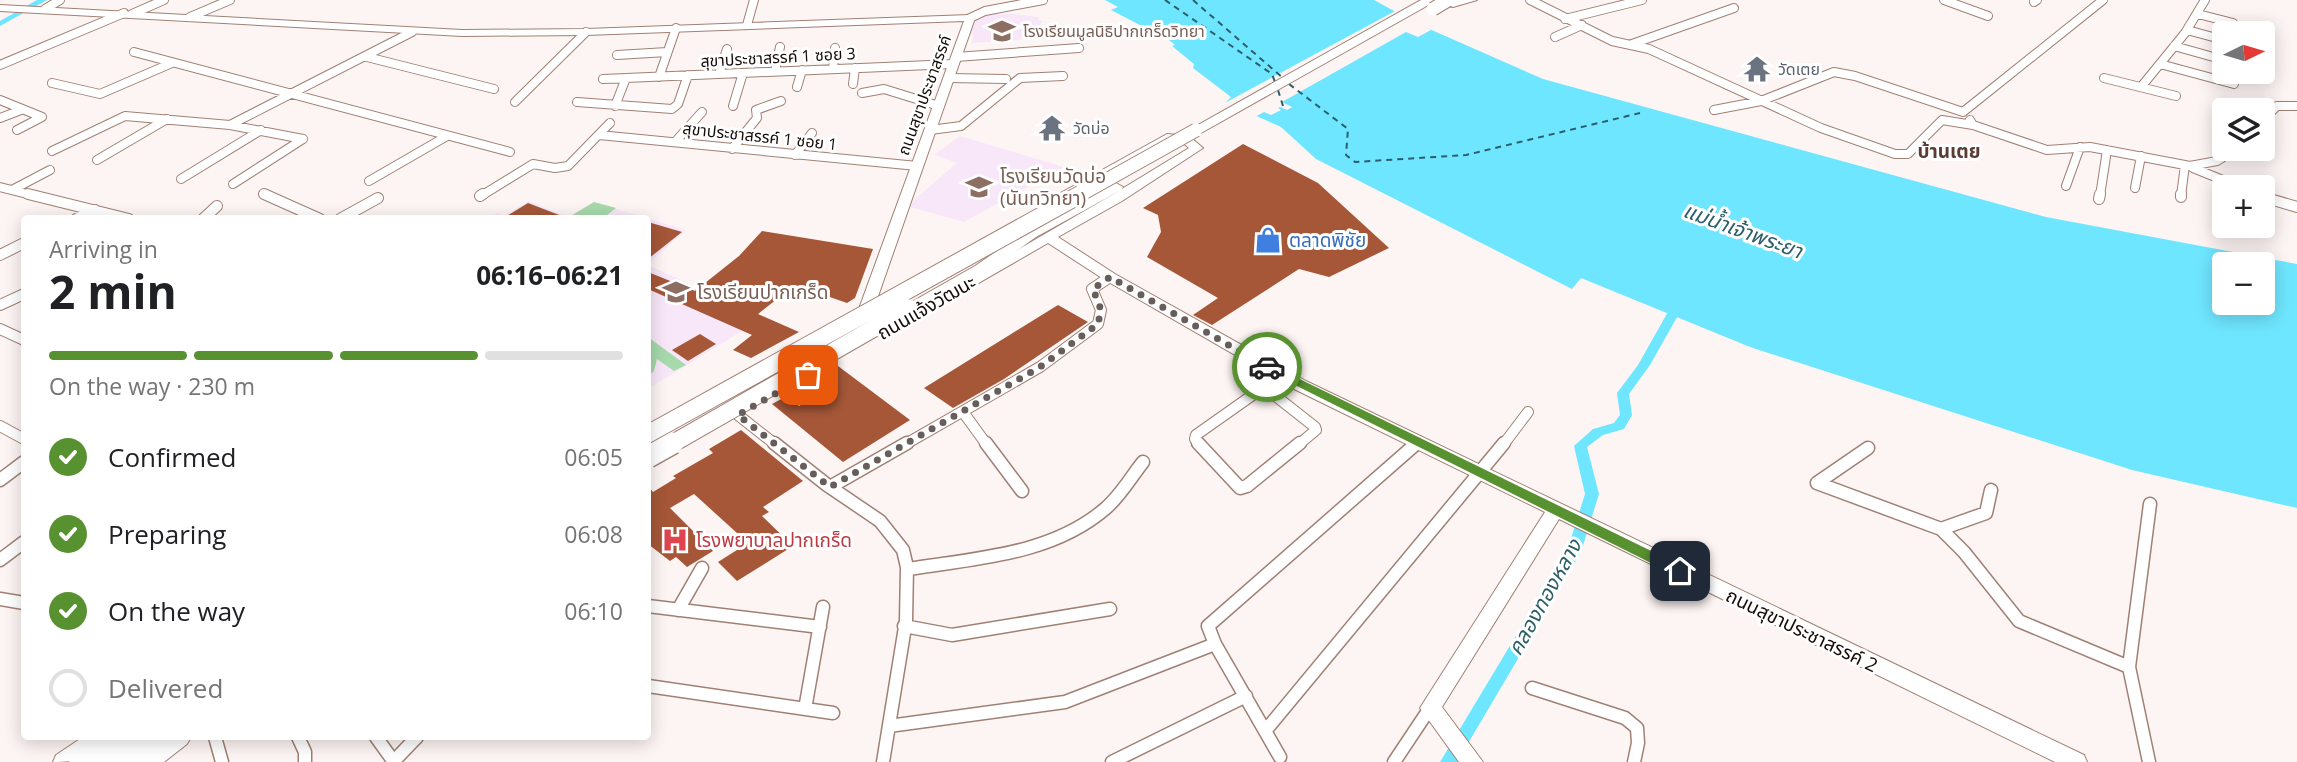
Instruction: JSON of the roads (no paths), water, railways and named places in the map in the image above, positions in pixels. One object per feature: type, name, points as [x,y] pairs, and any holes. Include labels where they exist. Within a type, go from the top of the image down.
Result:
[{"type":"main road","points":[[1429,3],[1448,0]]},
{"type":"main road","points":[[1429,3],[1458,4],[1472,0]]},
{"type":"main road","name":"ถนนแจ้งวัฒนะ","points":[[651,444],[1039,236],[1429,3]]},
{"type":"main road","name":"ถนนแจ้งวัฒนะ","points":[[651,431],[1429,3]]},
{"type":"main road","points":[[651,455],[1039,236]]},
{"type":"main road","points":[[81,762],[111,740]]},
{"type":"main road","points":[[101,762],[132,740]]},
{"type":"main road","points":[[126,762],[157,740]]},
{"type":"main road","points":[[149,762],[175,740]]},
{"type":"street","points":[[45,9],[60,0]]},
{"type":"street","points":[[0,65],[164,0]]},
{"type":"street","points":[[190,17],[230,0]]},
{"type":"street","points":[[747,25],[754,0]]},
{"type":"street","points":[[970,18],[985,11],[1044,0]]},
{"type":"street","points":[[1530,0],[1612,41],[1649,49],[1822,128],[1900,155],[1910,151],[1942,120],[1973,125],[2048,150],[2080,147],[2107,150],[2188,166],[2212,176]]},
{"type":"street","points":[[1565,19],[1642,0]]},
{"type":"street","points":[[1944,0],[1988,16]]},
{"type":"street","points":[[1963,112],[2103,0]]},
{"type":"street","points":[[2141,87],[2187,30],[2205,0]]},
{"type":"street","name":"ถนนสุขาประชาสรรค์","points":[[5,8],[412,32],[586,32],[970,18],[867,306]]},
{"type":"street","points":[[1630,44],[1698,22],[1721,10],[1734,8]]},
{"type":"street","points":[[2198,14],[2225,21]]},
{"type":"street","points":[[1555,37],[1582,25]]},
{"type":"street","points":[[659,77],[676,28]]},
{"type":"street","points":[[2187,30],[2212,37]]},
{"type":"street","points":[[230,125],[412,32]]},
{"type":"street","points":[[515,102],[586,32]]},
{"type":"street","points":[[2174,46],[2212,57]]},
{"type":"street","points":[[775,71],[780,47]]},
{"type":"street","points":[[833,69],[835,48]]},
{"type":"street","name":"สุขาประชาสรรค์ 1 ซอย 3","points":[[603,79],[855,68],[1079,48]]},
{"type":"street","points":[[719,74],[727,49]]},
{"type":"street","points":[[134,51],[510,152]]},
{"type":"street","points":[[617,55],[667,52]]},
{"type":"street","points":[[367,57],[494,89]]},
{"type":"street","points":[[52,83],[100,94],[172,62]]},
{"type":"street","points":[[2160,64],[2212,78]]},
{"type":"street","points":[[853,84],[855,68]]},
{"type":"street","points":[[797,87],[802,70]]},
{"type":"street","points":[[1714,110],[1761,100],[1828,72],[1839,72],[1963,112],[1973,125]]},
{"type":"street","points":[[733,106],[743,73]]},
{"type":"street","points":[[578,102],[676,108],[688,75]]},
{"type":"street","points":[[930,130],[961,126],[1020,78],[1063,76]]},
{"type":"street","points":[[615,106],[626,78]]},
{"type":"street","points":[[949,78],[1006,79]]},
{"type":"street","points":[[2104,78],[2176,96]]},
{"type":"street","points":[[862,93],[884,89],[939,106]]},
{"type":"street","points":[[0,100],[42,117],[18,130]]},
{"type":"street","points":[[732,149],[757,118],[756,110],[781,101]]},
{"type":"street","points":[[2275,108],[2297,106]]},
{"type":"street","points":[[0,118],[21,110]]},
{"type":"street","points":[[675,142],[702,112]]},
{"type":"street","points":[[52,151],[121,116],[230,125],[303,139],[233,184]]},
{"type":"street","points":[[97,160],[168,118]]},
{"type":"street","points":[[480,196],[533,164],[555,168],[568,166],[610,123]]},
{"type":"street","points":[[181,179],[261,130]]},
{"type":"street","points":[[795,155],[812,133]]},
{"type":"street","name":"สุขาประชาสรรค์ 1 ซอย 1","points":[[599,135],[917,166]]},
{"type":"street","points":[[369,181],[447,136]]},
{"type":"street","name":"ถนนแจ้งวัฒนะ","points":[[651,423],[1167,138],[1185,139],[1193,142],[1197,148],[1117,198],[1039,236],[891,327],[651,465]]},
{"type":"street","points":[[2066,186],[2080,147]]},
{"type":"street","points":[[2099,199],[2107,150]]},
{"type":"street","points":[[2136,188],[2141,156]]},
{"type":"street","points":[[2188,166],[2217,161]]},
{"type":"street","points":[[2181,197],[2188,166]]},
{"type":"street","points":[[12,190],[50,170]]},
{"type":"street","points":[[1098,178],[1125,191]]},
{"type":"street","points":[[0,187],[114,215]]},
{"type":"street","points":[[264,194],[311,215]]},
{"type":"street","points":[[347,215],[378,198]]},
{"type":"street","points":[[2275,201],[2297,207]]},
{"type":"street","points":[[207,215],[217,206]]},
{"type":"street","points":[[84,215],[95,210]]},
{"type":"street","name":"ถนนสุขาประชาสรรค์ 2","points":[[1039,236],[1280,374],[1564,515],[2077,762]]},
{"type":"street","points":[[0,255],[21,244]]},
{"type":"street","points":[[830,487],[1040,367],[1098,324],[1101,310],[1093,289],[1110,277]]},
{"type":"street","points":[[0,305],[21,295]]},
{"type":"street","points":[[867,306],[891,327]]},
{"type":"street","points":[[0,329],[21,339]]},
{"type":"street","points":[[1264,387],[1316,430],[1247,486],[1240,488],[1234,485],[1195,439],[1196,435],[1280,374]]},
{"type":"street","points":[[963,412],[1022,491]]},
{"type":"street","points":[[1266,730],[1480,474],[1528,412]]},
{"type":"street","points":[[738,415],[830,487],[880,521],[903,550],[909,569],[904,626],[883,762]]},
{"type":"street","points":[[0,426],[21,437]]},
{"type":"street","points":[[1280,757],[1215,644],[1208,626],[1419,442]]},
{"type":"street","points":[[1868,448],[1817,483],[1941,529],[1964,552],[2018,621],[2129,667]]},
{"type":"street","points":[[909,569],[1049,543],[1074,531],[1107,507],[1143,462]]},
{"type":"street","points":[[0,480],[21,464]]},
{"type":"street","points":[[1941,529],[1986,513],[1991,490]]},
{"type":"street","points":[[2149,762],[2129,667],[2150,504]]},
{"type":"street","points":[[1394,762],[1564,515]]},
{"type":"street","points":[[0,561],[21,544]]},
{"type":"street","points":[[678,610],[702,568]]},
{"type":"street","points":[[0,600],[21,604]]},
{"type":"street","points":[[651,606],[820,627]]},
{"type":"street","points":[[805,709],[823,607]]},
{"type":"street","points":[[904,626],[952,635],[1110,609]]},
{"type":"street","points":[[889,726],[1065,702],[1215,644]]},
{"type":"street","points":[[651,686],[833,713]]},
{"type":"street","points":[[1532,688],[1625,718],[1637,728],[1638,743],[1634,762]]},
{"type":"street","points":[[1112,762],[1246,696]]},
{"type":"street","points":[[1430,708],[1472,762]]},
{"type":"street","points":[[64,762],[95,740]]},
{"type":"street","points":[[149,762],[184,740]]},
{"type":"street","points":[[216,740],[222,762]]},
{"type":"street","points":[[299,740],[305,752],[305,762]]},
{"type":"street","points":[[378,740],[394,762],[414,740]]},
{"type":"water","name":"แม่น้ำเจ้าพระยา","points":[[1105,0],[1374,0],[1418,24],[1543,79],[2046,217],[2233,252],[2212,252],[2212,315],[2275,315],[2275,260],[2297,264],[2297,508],[2132,470],[1750,347],[1581,278],[1572,289],[1316,159],[1281,127],[1226,102],[1231,97],[1193,68],[1194,64],[1162,34],[1159,35],[1111,10],[1118,7]]},
{"type":"waterway","points":[[0,24],[43,0]]},
{"type":"waterway","name":"คลองทองหลาง","points":[[1448,762],[1574,552],[1592,494],[1580,446],[1598,432],[1619,426],[1626,415],[1623,393],[1644,365],[1679,303]]},
{"type":"place","name":"โรงเรียนมูลนิธิปากเกร็ดวิทยา","points":[[1002,31]]},
{"type":"place","name":"วัดเตย","points":[[1757,69]]},
{"type":"place","name":"วัดบ่อ","points":[[1052,128]]},
{"type":"place","name":"โรงเรียนวัดบ่อ (นันทวิทยา)","points":[[979,187]]},
{"type":"place","name":"ตลาดพิชัย","points":[[1268,240]]},
{"type":"place","name":"โรงเรียนปากเกร็ด","points":[[676,292]]},
{"type":"place","name":"โรงพยาบาลปากเกร็ด","points":[[675,540]]},
{"type":"district","name":"บ้านเตย","points":[[1949,151]]}]
